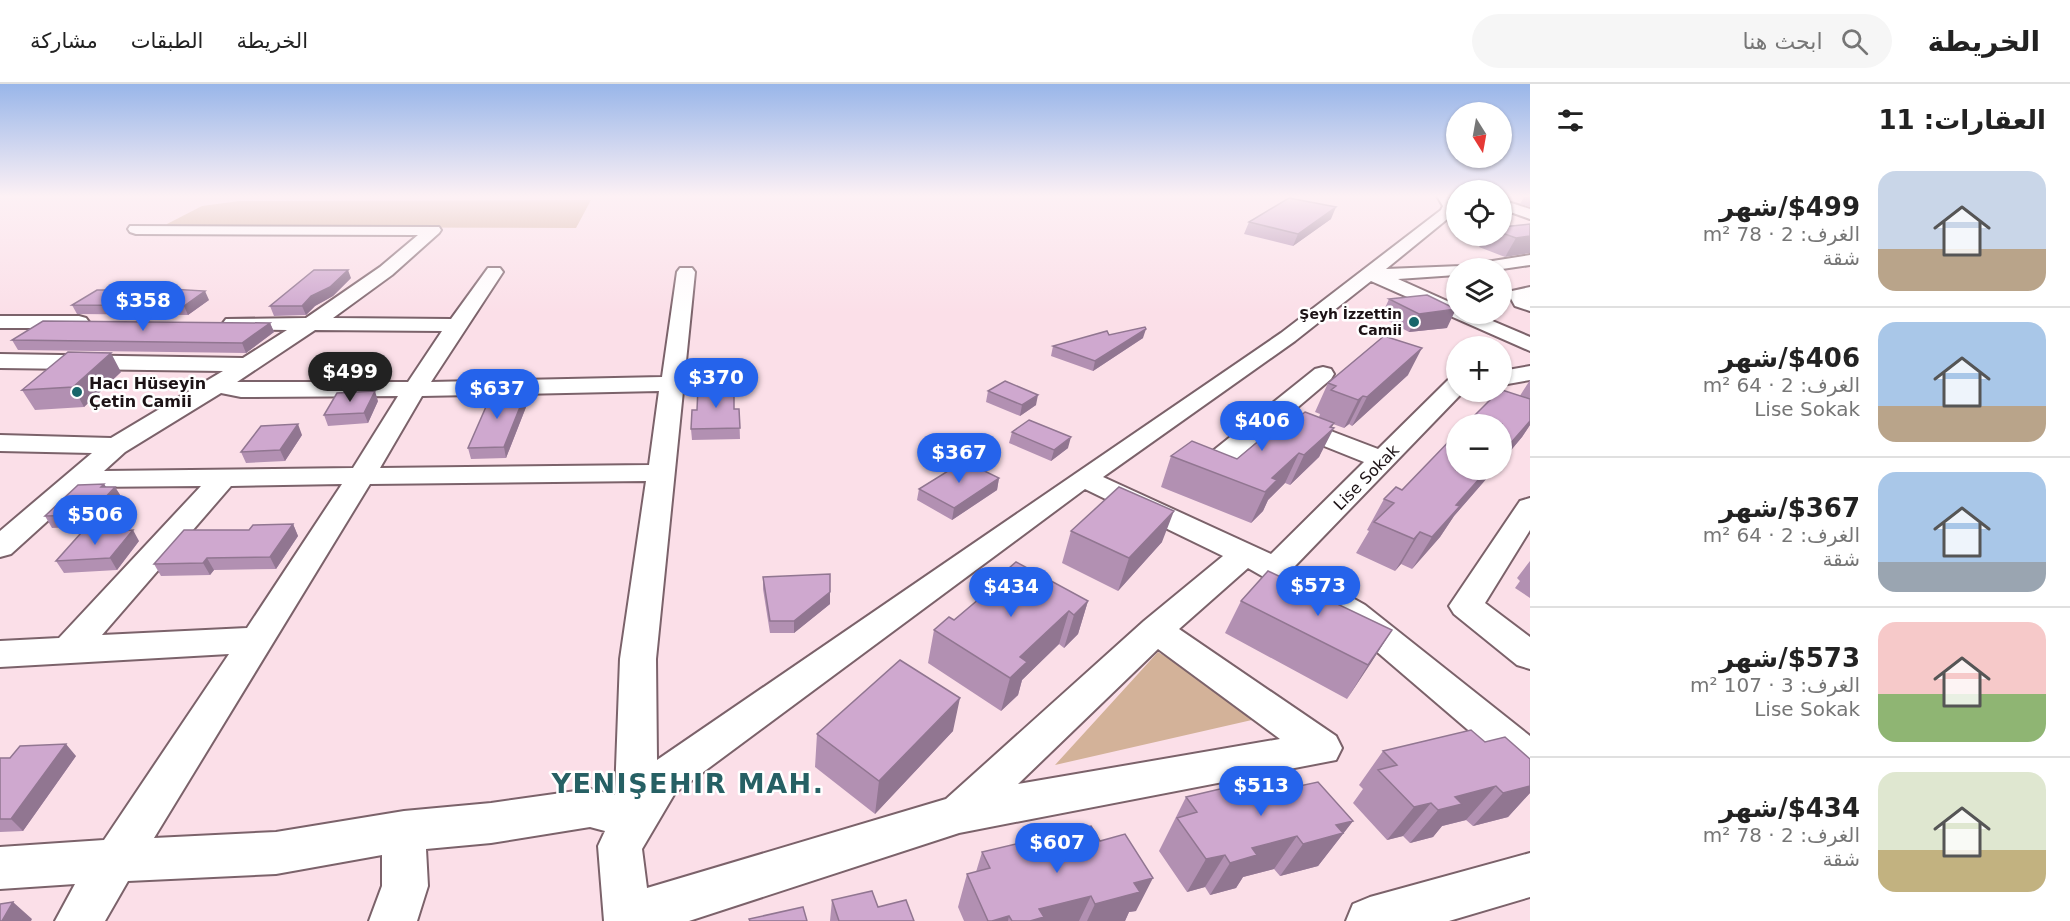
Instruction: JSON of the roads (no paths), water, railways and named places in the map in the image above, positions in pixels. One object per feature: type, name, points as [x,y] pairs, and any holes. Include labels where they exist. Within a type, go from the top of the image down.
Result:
[{"type":"street","points":[[0,547],[116,446],[217,385],[310,324],[386,271],[427,235]]},
{"type":"street","points":[[1156,630],[1322,748],[959,814],[628,919],[620,846],[660,780],[1083,478],[1288,337],[1419,235]]},
{"type":"street","points":[[1512,262],[1530,260]]},
{"type":"street","points":[[1368,273],[1425,274],[1446,271]]},
{"type":"street","points":[[79,921],[115,860],[258,640],[413,390],[455,325],[494,272]]},
{"type":"street","points":[[636,820],[638,659],[687,272]]},
{"type":"street","points":[[1368,273],[1446,308]]},
{"type":"street","points":[[1530,293],[1519,295],[1522,302],[1530,305]]},
{"type":"street","points":[[2,316],[95,322]]},
{"type":"street","points":[[215,323],[455,325]]},
{"type":"street","points":[[1483,324],[1530,345]]},
{"type":"street","points":[[0,361],[248,365]]},
{"type":"street","points":[[1512,376],[1530,373]]},
{"type":"street","points":[[1209,468],[1323,374]]},
{"type":"street","points":[[217,385],[251,390],[413,390],[672,384]]},
{"type":"street","name":"Lise Sokak","points":[[959,814],[1156,630],[1260,561],[1383,460],[1446,395]]},
{"type":"street","points":[[1271,416],[1383,460]]},
{"type":"street","points":[[0,442],[116,446]]},
{"type":"street","points":[[78,479],[662,473]]},
{"type":"street","points":[[69,651],[223,478]]},
{"type":"street","points":[[1083,478],[1260,561],[1353,613],[1530,759]]},
{"type":"street","points":[[1530,507],[1519,539],[1466,606],[1530,656]]},
{"type":"street","points":[[0,654],[258,640]]},
{"type":"street","points":[[0,868],[276,853],[404,831],[491,823],[590,808],[636,820]]},
{"type":"street","points":[[393,921],[405,886],[404,831]]},
{"type":"street","points":[[1370,921],[1530,875]]},
{"type":"place","name":"Şeyh İzzettin Camii","points":[[1414,322]]},
{"type":"place","name":"Hacı Hüseyin Çetin Camii","points":[[77,392]]},
{"type":"district","name":"YENIŞEHIR MAH.","points":[[688,784]]}]
